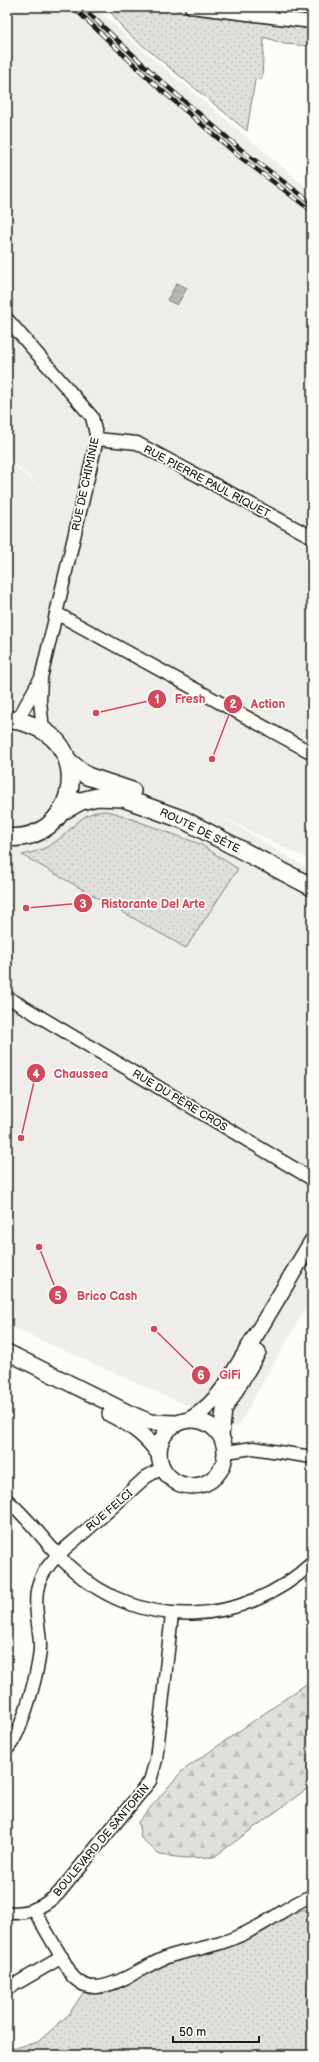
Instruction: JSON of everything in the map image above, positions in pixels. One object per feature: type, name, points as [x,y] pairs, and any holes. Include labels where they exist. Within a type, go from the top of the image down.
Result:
[{"type":"main road","points":[[8,838],[24,837],[39,832],[51,823],[61,812],[69,796],[71,778],[68,761],[54,738],[43,730],[10,720]]},
{"type":"main road","name":"ROUTE DE SÈTE","points":[[68,761],[87,776],[156,799],[187,813],[312,878]]},
{"type":"main road","name":"ROUTE DE SÈTE","points":[[61,812],[81,801],[97,797],[123,798],[184,820],[312,887]]},
{"type":"street","points":[[191,7],[312,22]]},
{"type":"street","name":"RUE DE CHIMINIE","points":[[7,319],[75,395],[96,426],[97,439],[41,678],[40,701],[43,730]]},
{"type":"street","name":"RUE PIERRE PAUL RIQUET","points":[[97,439],[136,443],[312,537]]},
{"type":"street","points":[[56,613],[312,753]]},
{"type":"street","name":"RUE DE CHIMINIE","points":[[10,720],[41,678]]},
{"type":"street","name":"RUE DU PÈRE CROS","points":[[7,997],[312,1179]]},
{"type":"street","points":[[7,1352],[150,1422],[176,1423],[191,1419],[203,1412],[214,1401],[226,1385],[312,1241]]},
{"type":"street","points":[[7,1363],[124,1422],[143,1435],[170,1478],[181,1484],[194,1486],[206,1483],[216,1475],[223,1465],[226,1452],[221,1436],[224,1410],[312,1260]]},
{"type":"street","points":[[191,1419],[208,1424],[221,1436]]},
{"type":"street","points":[[160,1461],[160,1442],[167,1431],[176,1423]]},
{"type":"street","points":[[226,1452],[253,1448],[312,1457]]},
{"type":"street","name":"RUE FELCI","points":[[7,1749],[20,1727],[38,1665],[40,1644],[37,1593],[39,1581],[47,1567],[58,1555],[146,1477],[160,1461]]},
{"type":"street","points":[[7,1500],[31,1522],[58,1555],[71,1568],[94,1586],[118,1599],[145,1608],[172,1614],[205,1614],[253,1602],[269,1595],[297,1577],[312,1563]]},
{"type":"street","name":"BOULEVARD DE SANTORIN","points":[[7,1913],[21,1913],[34,1910],[42,1907],[58,1894],[150,1780],[156,1760],[172,1614]]},
{"type":"street","points":[[34,1910],[73,1977],[88,1987],[97,1987],[122,1978],[169,1957],[206,1947],[242,1934],[260,1926],[295,1903],[312,1896]]},
{"type":"street","points":[[7,1989],[62,1957]]},
{"type":"shaded area","points":[[7,7],[95,7],[131,40],[312,192],[312,861],[220,816],[312,871],[312,1297],[237,1428],[7,1325],[7,481],[12,464],[49,494],[7,457]]},
{"type":"green space","points":[[107,7],[169,7],[196,15],[312,29],[312,46],[284,44],[264,37],[262,78],[255,80],[247,131],[125,31]]},
{"type":"green space","points":[[105,811],[115,813],[200,844],[238,869],[186,948],[22,855],[51,845],[79,820],[91,814]]},
{"type":"green space","points":[[312,1680],[312,1785],[214,1857],[185,1858],[160,1855],[141,1838],[138,1822],[182,1771]]},
{"type":"green space","points":[[305,1909],[312,1923],[312,2055],[7,2055],[7,2050],[38,2042],[69,2014],[83,1993],[137,1971]]},
{"type":"water","points":[[177,283],[187,288],[177,305],[167,300]]},
{"type":"railway","points":[[73,7],[159,88],[240,157],[312,211]]},
{"type":"railway","points":[[82,7],[163,83],[244,152],[312,203]]},
{"type":"place","name":"Fresh","points":[[96,713]]},
{"type":"place","name":"Action","points":[[212,759]]},
{"type":"place","name":"Ristorante Del Arte","points":[[26,908]]},
{"type":"place","name":"Chaussea","points":[[21,1138]]},
{"type":"place","name":"Brico Cash","points":[[39,1247]]},
{"type":"place","name":"GiFi","points":[[154,1329]]}]
